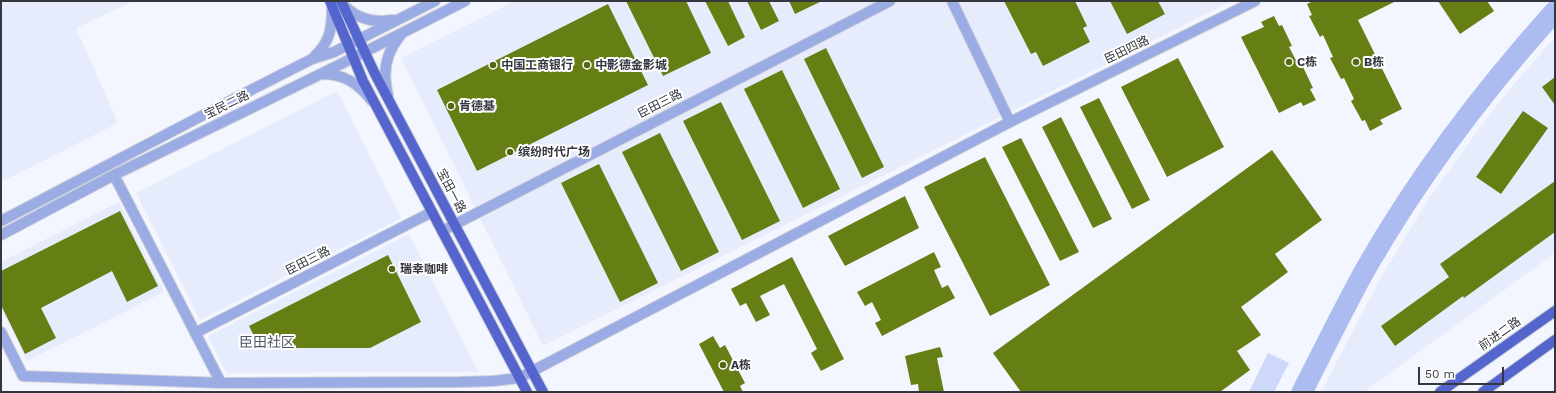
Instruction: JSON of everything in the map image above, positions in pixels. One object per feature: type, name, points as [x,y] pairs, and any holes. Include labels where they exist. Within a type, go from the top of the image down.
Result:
[{"type":"main road","name":"宝田一路","points":[[341,1],[358,40],[390,103],[543,392]]},
{"type":"main road","points":[[331,4],[363,80],[527,392]]},
{"type":"main road","name":"前进二路","points":[[1440,392],[1555,311]]},
{"type":"main road","points":[[1483,392],[1555,340]]},
{"type":"street","points":[[341,1],[350,11],[368,20],[388,21],[399,19]]},
{"type":"street","name":"宝民二路","points":[[1,221],[312,59],[334,52],[435,1]]},
{"type":"street","name":"宝民二路","points":[[1,235],[114,175],[353,58],[465,1]]},
{"type":"street","name":"臣田三路","points":[[442,230],[890,1]]},
{"type":"street","points":[[952,1],[1010,122]]},
{"type":"street","name":"臣田四路","points":[[520,378],[1010,122],[1256,1]]},
{"type":"street","points":[[312,59],[322,50],[328,39],[332,18],[331,4]]},
{"type":"street","points":[[390,103],[384,74],[386,59],[390,49],[403,32]]},
{"type":"street","points":[[320,74],[337,75],[346,78],[368,96],[378,109]]},
{"type":"street","points":[[114,175],[221,384]]},
{"type":"street","name":"臣田三路","points":[[195,333],[432,212]]},
{"type":"street","points":[[1,332],[23,376],[221,384],[467,382],[520,378]]},
{"type":"shaded area","points":[[1,1],[134,1],[76,28],[118,123],[1,182]]},
{"type":"shaded area","points":[[515,1],[1232,1],[543,346],[401,58]]},
{"type":"shaded area","points":[[1555,37],[1555,253],[1364,392],[1321,392],[1380,279],[1428,200],[1481,126],[1509,90]]},
{"type":"shaded area","points":[[337,91],[401,218],[200,320],[136,193]]},
{"type":"shaded area","points":[[119,202],[164,292],[27,361],[1,309],[1,262]]},
{"type":"shaded area","points":[[409,234],[478,372],[226,373],[208,336]]},
{"type":"shaded area","points":[[1268,353],[1289,363],[1274,392],[1249,392]]},
{"type":"building","points":[[626,1],[686,1],[711,53],[663,76]]},
{"type":"building","points":[[705,1],[728,1],[745,37],[728,46]]},
{"type":"building","points":[[747,1],[769,1],[779,21],[761,30]]},
{"type":"building","points":[[789,1],[822,1],[795,14]]},
{"type":"building","points":[[1004,1],[1075,1],[1087,26],[1083,28],[1090,42],[1043,66],[1036,52],[1031,54]]},
{"type":"building","points":[[1110,1],[1158,1],[1165,14],[1127,34]]},
{"type":"building","name":"B栋","points":[[1313,1],[1396,1],[1358,20],[1402,109],[1380,120],[1383,124],[1370,131],[1365,120],[1362,121],[1351,101],[1354,99],[1344,78],[1341,79],[1330,58],[1333,57],[1323,35],[1320,37],[1309,16],[1312,15],[1307,4]]},
{"type":"building","points":[[1438,1],[1487,1],[1494,11],[1460,34]]},
{"type":"building","points":[[608,4],[648,85],[477,171],[437,90]]},
{"type":"building","name":"C栋","points":[[1274,16],[1279,26],[1282,25],[1292,46],[1289,47],[1300,68],[1303,67],[1313,88],[1310,89],[1316,100],[1303,106],[1301,102],[1279,113],[1241,37],[1264,27],[1261,22]]},
{"type":"building","points":[[826,48],[884,167],[862,178],[804,59]]},
{"type":"building","points":[[1178,58],[1224,147],[1167,177],[1121,87]]},
{"type":"building","points":[[782,70],[840,189],[803,208],[744,89]]},
{"type":"building","points":[[1555,77],[1555,105],[1542,87]]},
{"type":"building","points":[[1099,98],[1150,200],[1132,209],[1080,107]]},
{"type":"building","points":[[721,102],[780,221],[742,240],[683,121]]},
{"type":"building","points":[[1523,111],[1548,128],[1501,194],[1476,177]]},
{"type":"building","points":[[1061,117],[1112,219],[1093,228],[1042,127]]},
{"type":"building","points":[[660,133],[719,252],[681,271],[622,152]]},
{"type":"building","points":[[1021,138],[1079,252],[1060,261],[1002,147]]},
{"type":"building","points":[[1272,150],[1322,220],[1275,254],[1288,272],[1241,307],[1261,335],[1237,351],[1250,370],[1220,392],[1021,392],[993,353]]},
{"type":"building","points":[[985,157],[1050,285],[990,316],[924,187]]},
{"type":"building","points":[[599,164],[658,283],[620,302],[561,183]]},
{"type":"building","points":[[1555,181],[1555,232],[1464,298],[1463,296],[1395,346],[1381,326],[1449,277],[1440,264]]},
{"type":"building","points":[[905,196],[919,228],[845,266],[828,236]]},
{"type":"building","points":[[120,211],[158,286],[127,302],[112,271],[41,308],[56,338],[25,354],[1,305],[1,271]]},
{"type":"building","points":[[934,252],[941,267],[934,270],[942,288],[948,285],[955,298],[882,336],[875,323],[881,320],[872,302],[865,306],[857,292]]},
{"type":"building","points":[[388,255],[421,322],[370,348],[260,348],[249,326]]},
{"type":"building","points":[[792,257],[844,359],[821,371],[811,353],[817,349],[784,284],[760,296],[770,315],[756,322],[746,303],[740,306],[731,289]]},
{"type":"building","name":"A栋","points":[[713,336],[720,348],[725,345],[745,383],[740,386],[743,392],[724,392],[699,344]]},
{"type":"building","points":[[940,347],[943,357],[937,358],[944,392],[919,392],[918,384],[911,385],[905,356]]},
{"type":"waterway","points":[[1302,392],[1365,270],[1385,235],[1429,168],[1502,72],[1555,11]]},
{"type":"place","name":"C栋","points":[[1289,62]]},
{"type":"place","name":"B栋","points":[[1356,62]]},
{"type":"place","name":"中国工商银行","points":[[493,65]]},
{"type":"place","name":"中影德金影城","points":[[587,65]]},
{"type":"place","name":"肯德基","points":[[451,106]]},
{"type":"place","name":"缤纷时代广场","points":[[510,152]]},
{"type":"place","name":"瑞幸咖啡","points":[[392,269]]},
{"type":"place","name":"A栋","points":[[723,365]]},
{"type":"district","name":"臣田社区","points":[[267,343]]}]
